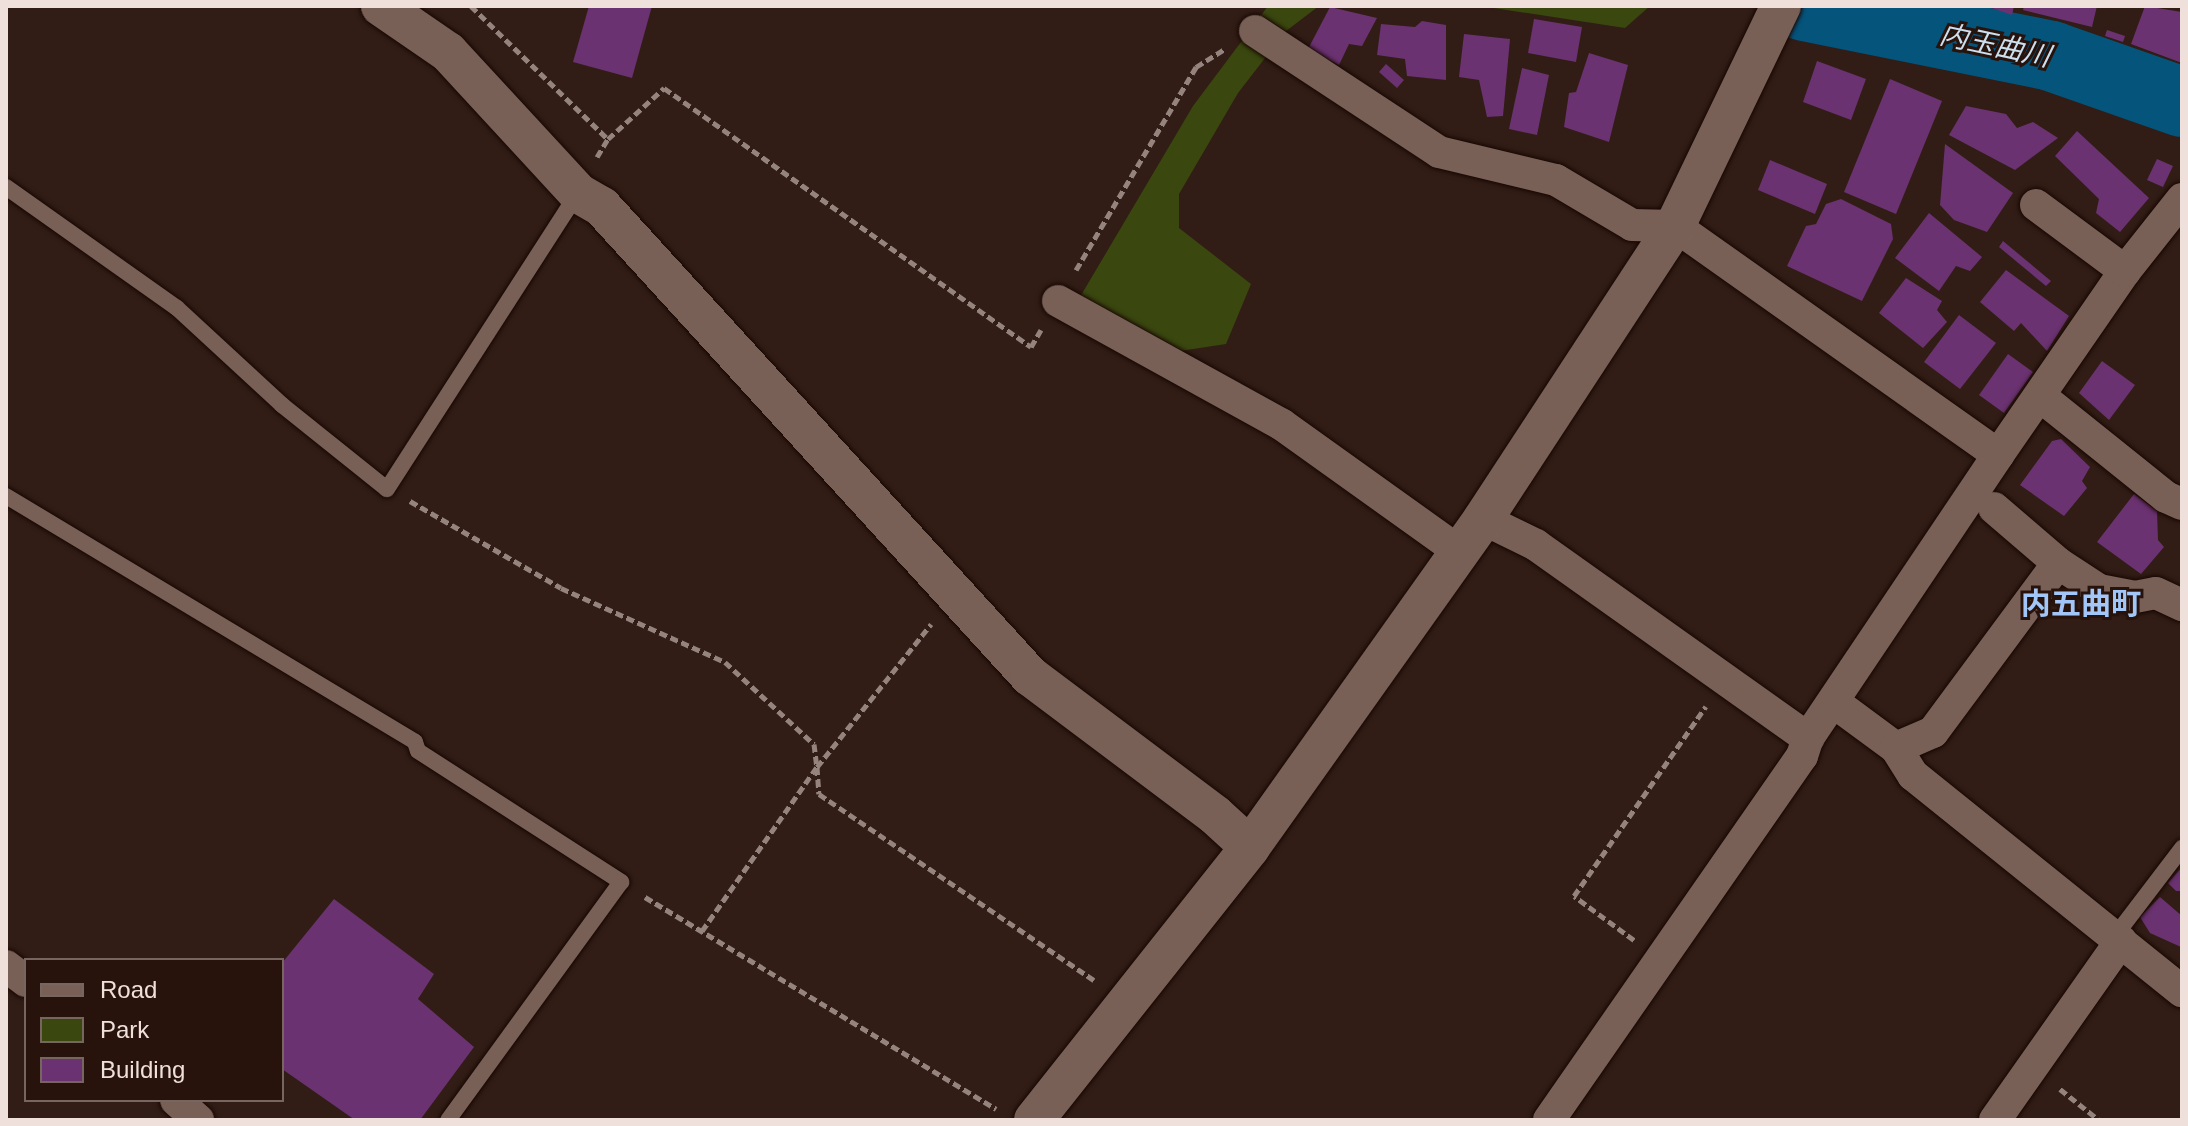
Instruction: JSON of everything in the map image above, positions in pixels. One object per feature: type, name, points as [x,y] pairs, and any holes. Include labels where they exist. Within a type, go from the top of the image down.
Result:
[{"type":"street","points":[[381,6],[448,52],[578,193],[602,207],[1030,676],[1215,815],[1250,847]]},
{"type":"street","points":[[1017,1116],[1133,995],[1250,847],[1483,519],[1675,226],[1781,6]]},
{"type":"street","points":[[1255,31],[1439,152],[1556,180],[1632,225],[1675,226],[1998,455]]},
{"type":"street","points":[[1549,1120],[1802,756],[1808,738],[1835,703],[1998,455],[2125,271],[2182,199]]},
{"type":"street","points":[[2036,205],[2125,271]]},
{"type":"street","points":[[1058,301],[1281,424],[1460,552]]},
{"type":"street","points":[[2040,396],[2166,497],[2182,504]]},
{"type":"street","points":[[1994,508],[2058,563],[2099,590],[2135,597],[2156,593],[2182,605]]},
{"type":"street","points":[[1483,519],[1536,545],[1808,738]]},
{"type":"street","points":[[1896,748],[1933,732],[2058,563]]},
{"type":"street","points":[[1835,703],[1896,748],[1913,775],[2182,991]]},
{"type":"street","points":[[1995,1120],[2118,938]]},
{"type":"street","points":[[6,966],[24,980]]},
{"type":"street","points":[[178,1102],[198,1120]]},
{"type":"lane","points":[[6,187],[177,308],[282,405],[387,489],[578,193]]},
{"type":"lane","points":[[6,496],[415,742],[418,751],[621,882],[448,1120]]},
{"type":"lane","points":[[2118,938],[2182,848]]},
{"type":"path","points":[[471,6],[608,139]]},
{"type":"path","points":[[578,193],[608,139],[664,88],[1031,347],[1196,67],[1255,31]]},
{"type":"path","points":[[417,487],[409,500],[561,588],[725,662],[814,744],[819,794],[1087,977],[1133,995]]},
{"type":"path","points":[[702,931],[817,767],[954,595]]},
{"type":"path","points":[[1661,959],[1574,896],[1725,679]]},
{"type":"path","points":[[621,882],[1017,1116]]},
{"type":"path","points":[[2031,1065],[2099,1120]]},
{"type":"green space","points":[[1268,6],[1319,6],[1286,31],[1238,93],[1179,194],[1179,228],[1251,284],[1226,344],[1180,351],[1080,297],[1193,106]]},
{"type":"green space","points":[[1481,6],[1650,6],[1625,28]]},
{"type":"building","points":[[589,6],[652,6],[632,78],[573,62]]},
{"type":"building","points":[[1986,6],[2014,6],[2012,15]]},
{"type":"building","points":[[2024,6],[2097,6],[2092,27],[2023,10]]},
{"type":"building","points":[[2145,6],[2182,12],[2182,63],[2131,44]]},
{"type":"building","points":[[1330,7],[1377,18],[1362,46],[1349,44],[1339,65],[1308,49]]},
{"type":"building","points":[[1534,19],[1582,27],[1576,62],[1528,53]]},
{"type":"building","points":[[1422,21],[1446,25],[1446,80],[1407,76],[1405,59],[1377,55],[1381,24],[1415,27]]},
{"type":"building","points":[[2107,30],[2125,36],[2123,42],[2105,36]]},
{"type":"building","points":[[1464,34],[1510,39],[1503,116],[1487,117],[1479,80],[1459,77]]},
{"type":"building","points":[[1589,53],[1628,65],[1609,142],[1564,127],[1569,93],[1576,92]]},
{"type":"building","points":[[1817,61],[1866,79],[1851,120],[1803,102]]},
{"type":"building","points":[[1386,64],[1404,80],[1397,88],[1379,72]]},
{"type":"building","points":[[1522,68],[1549,75],[1537,135],[1509,129]]},
{"type":"building","points":[[1890,79],[1942,101],[1896,214],[1844,192]]},
{"type":"building","points":[[1966,106],[2006,114],[2017,128],[2033,122],[2058,138],[2015,170],[1949,135]]},
{"type":"building","points":[[2077,131],[2149,198],[2120,232],[2096,213],[2099,199],[2055,156]]},
{"type":"building","points":[[1945,144],[2013,193],[1987,232],[1954,220],[1940,205]]},
{"type":"building","points":[[2157,159],[2173,166],[2163,187],[2147,180]]},
{"type":"building","points":[[1770,160],[1827,184],[1815,214],[1758,190]]},
{"type":"building","points":[[1841,199],[1891,224],[1893,239],[1862,301],[1787,266],[1806,226],[1816,224],[1826,204]]},
{"type":"building","points":[[1929,213],[1982,257],[1970,271],[1956,266],[1939,291],[1895,258]]},
{"type":"building","points":[[2003,241],[2051,281],[2046,286],[1999,247]]},
{"type":"building","points":[[2006,270],[2069,316],[2047,351],[2021,323],[2014,331],[1980,302]]},
{"type":"building","points":[[1906,278],[1942,301],[1937,310],[1947,322],[1923,348],[1879,313]]},
{"type":"building","points":[[1959,315],[1996,343],[1960,389],[1924,362]]},
{"type":"building","points":[[2008,354],[2033,372],[2004,413],[1979,395]]},
{"type":"building","points":[[2102,361],[2135,385],[2109,420],[2079,393]]},
{"type":"building","points":[[2061,439],[2090,467],[2082,481],[2087,488],[2064,516],[2020,485],[2052,441]]},
{"type":"building","points":[[2134,494],[2157,511],[2158,540],[2164,547],[2141,574],[2097,542]]},
{"type":"building","points":[[2182,867],[2182,891],[2176,891],[2168,883]]},
{"type":"building","points":[[2160,897],[2182,916],[2181,947],[2150,933],[2140,917]]},
{"type":"building","points":[[334,899],[434,974],[418,999],[474,1047],[420,1120],[355,1120],[284,1070],[284,961]]},
{"type":"waterway","name":"内玉曲川","points":[[1804,6],[2051,56],[2182,102]]},
{"type":"district","name":"内五曲町","points":[[2081,604]]}]
